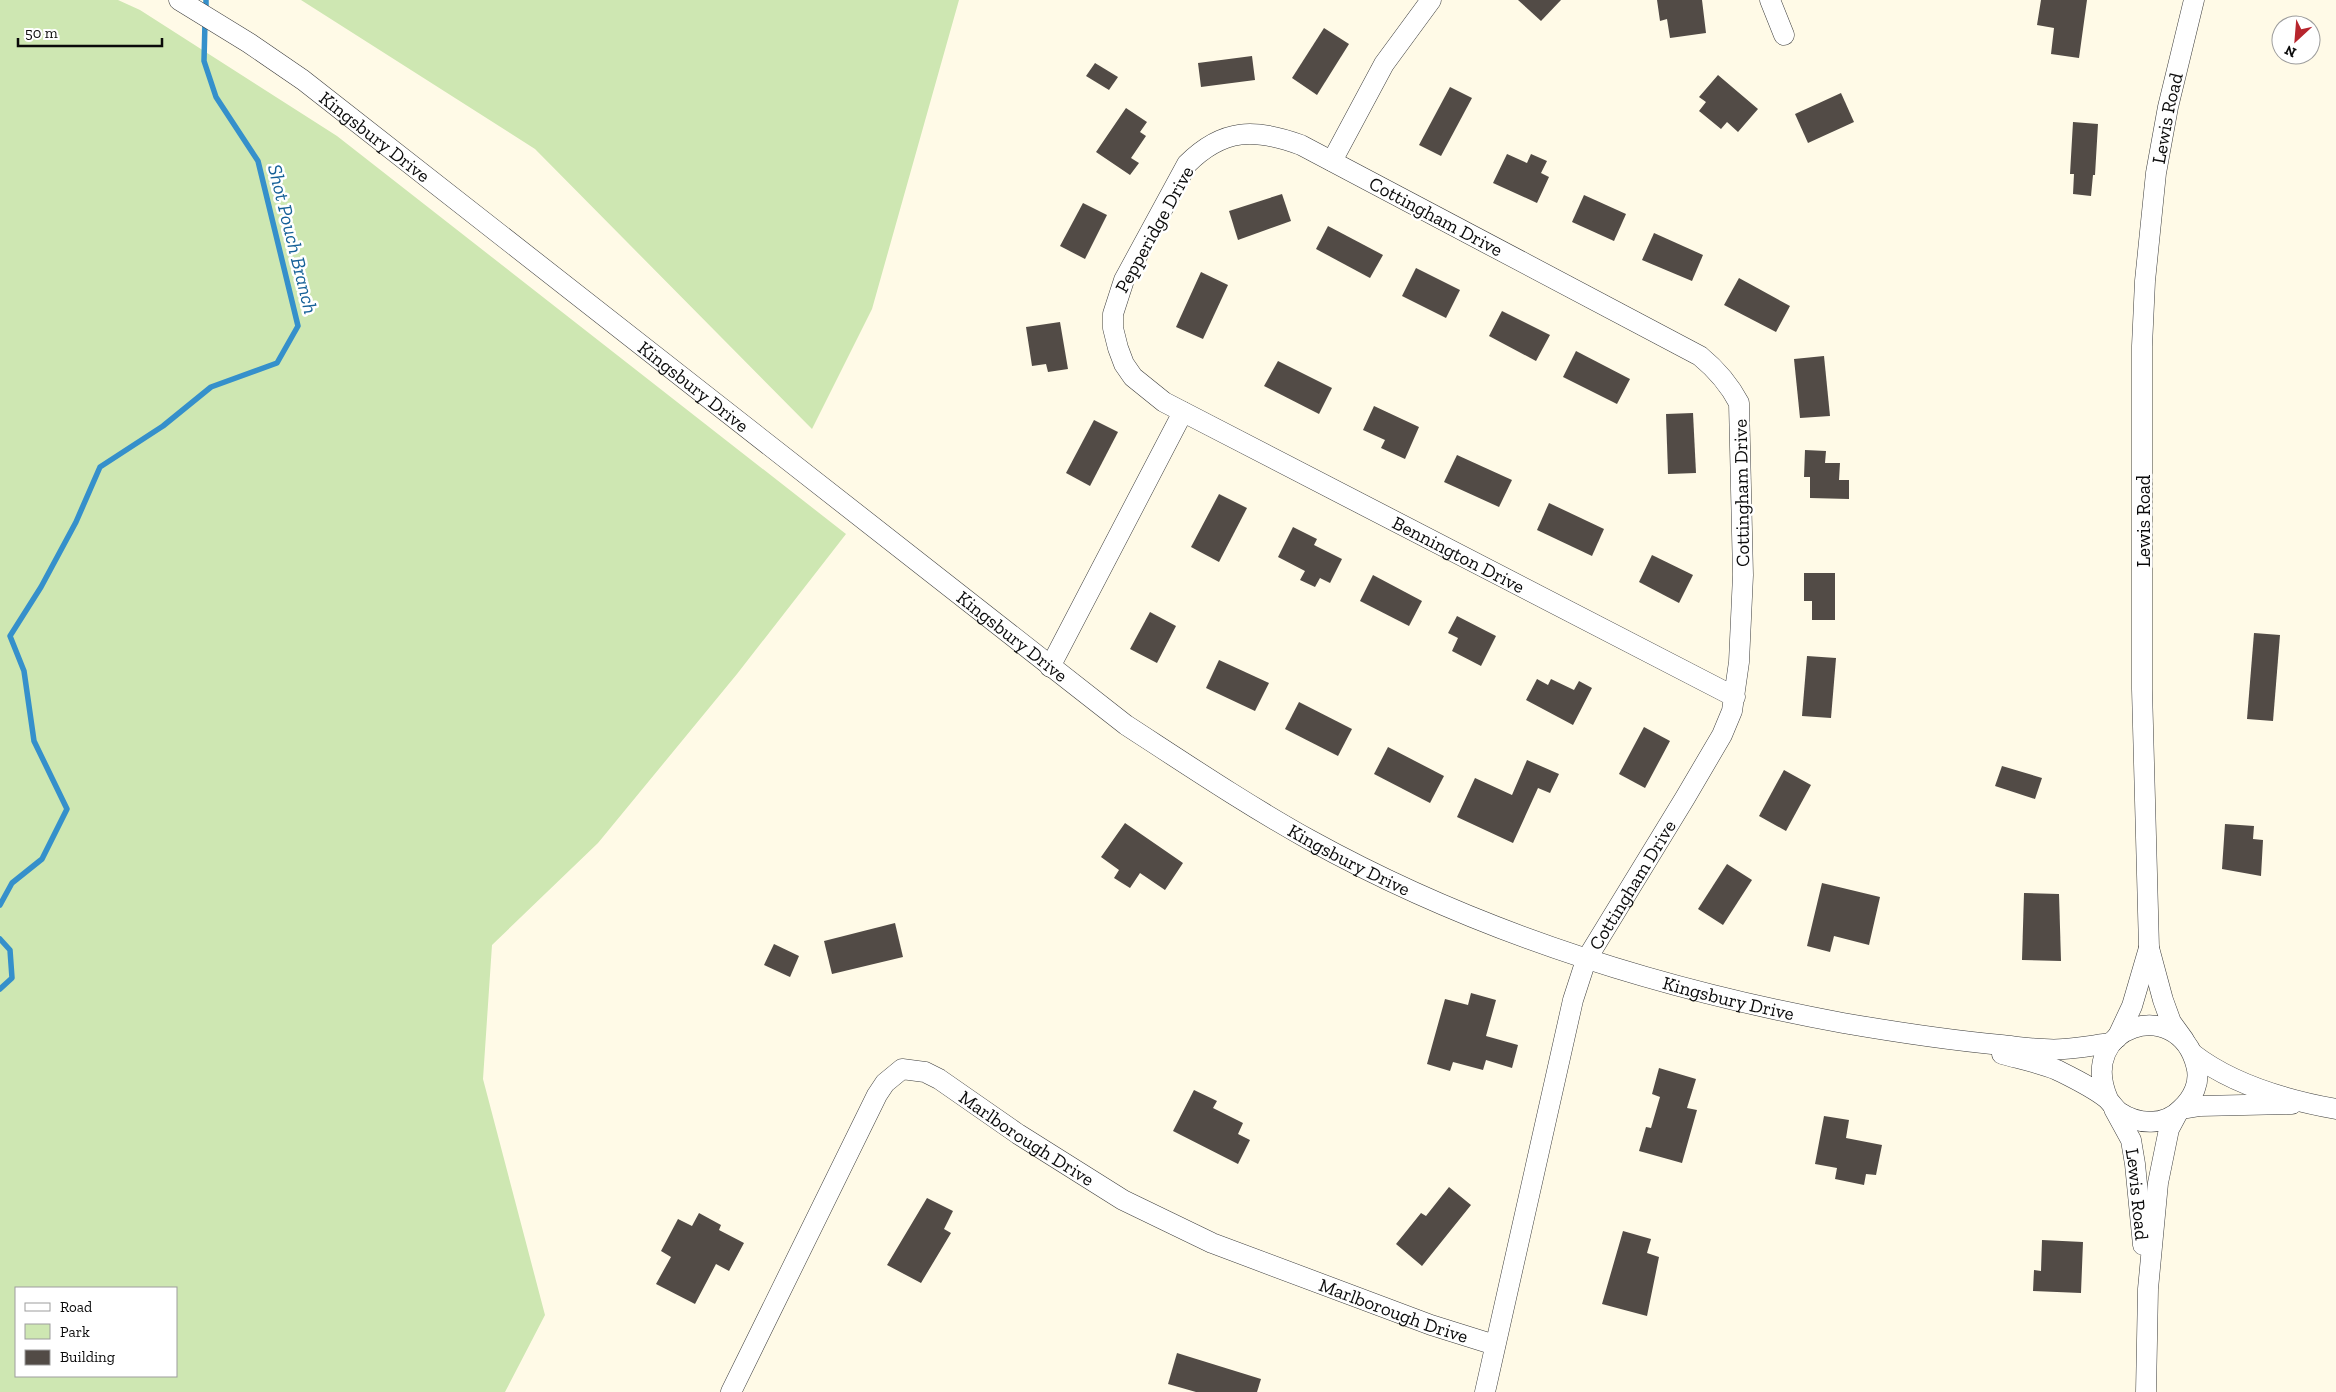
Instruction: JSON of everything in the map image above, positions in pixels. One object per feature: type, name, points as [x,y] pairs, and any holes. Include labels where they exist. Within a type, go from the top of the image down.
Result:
[{"type":"street","name":"Kingsbury Drive","points":[[179,0],[249,43],[303,80],[1126,725],[1309,840],[1396,884],[1586,960],[1714,996],[1877,1029],[1962,1041],[2062,1050],[2114,1040],[2122,1033],[2138,1026],[2154,1025],[2171,1030],[2214,1070],[2253,1086],[2306,1103],[2336,1109]]},
{"type":"street","points":[[1332,161],[1384,64],[1431,0]]},
{"type":"street","points":[[1770,0],[1784,35]]},
{"type":"street","name":"Lewis Road","points":[[2189,1047],[2171,1022],[2149,948],[2142,689],[2142,346],[2145,281],[2156,173],[2168,107],[2194,0]]},
{"type":"street","name":"Pepperidge Drive","points":[[1183,412],[1164,402],[1133,377],[1124,364],[1118,348],[1112,314],[1124,280],[1178,177],[1201,150],[1216,141],[1254,133],[1275,135],[1301,145],[1332,161]]},
{"type":"street","name":"Cottingham Drive","points":[[1332,161],[1692,352],[1717,370],[1730,386],[1739,403],[1743,576],[1739,662],[1732,710],[1722,735],[1586,960]]},
{"type":"street","points":[[1050,667],[1183,412]]},
{"type":"street","name":"Bennington Drive","points":[[1183,412],[1735,698]]},
{"type":"street","points":[[2110,1102],[2102,1086],[2100,1071],[2104,1056],[2132,1006],[2149,948]]},
{"type":"street","points":[[1484,1392],[1573,1000],[1586,960]]},
{"type":"street","name":"Kingsbury Drive","points":[[1962,1041],[2056,1070],[2110,1102],[2131,1119],[2146,1122],[2162,1121],[2179,1111],[2200,1106],[2306,1103]]},
{"type":"street","points":[[2179,1111],[2189,1102],[2196,1087],[2198,1070],[2189,1047]]},
{"type":"street","name":"Marlborough Drive","points":[[732,1392],[877,1095],[885,1083],[902,1069],[925,1072],[939,1079],[1018,1134],[1123,1200],[1212,1243],[1422,1322],[1495,1345]]},
{"type":"street","name":"Lewis Road","points":[[2110,1102],[2131,1140],[2136,1164],[2148,1289]]},
{"type":"street","name":"Lewis Road","points":[[2146,1392],[2148,1289],[2162,1157],[2169,1129],[2179,1111]]},
{"type":"green space","points":[[0,0],[118,0],[140,10],[337,136],[846,534],[737,674],[598,843],[492,945],[483,1079],[545,1315],[505,1392],[0,1392]]},
{"type":"green space","points":[[301,0],[959,0],[872,309],[812,429],[535,149]]},
{"type":"building","points":[[1518,0],[1561,0],[1541,21]]},
{"type":"building","points":[[1657,0],[1702,0],[1706,33],[1670,38],[1667,19],[1660,21]]},
{"type":"building","points":[[2041,0],[2087,0],[2079,58],[2051,54],[2054,28],[2037,25]]},
{"type":"building","points":[[1324,28],[1349,44],[1317,95],[1292,78]]},
{"type":"building","points":[[1252,56],[1255,80],[1201,87],[1198,63]]},
{"type":"building","points":[[1095,63],[1118,77],[1109,90],[1086,76]]},
{"type":"building","points":[[1718,75],[1758,109],[1738,132],[1727,122],[1721,129],[1699,111],[1706,102],[1699,97]]},
{"type":"building","points":[[1450,87],[1472,98],[1441,156],[1419,145]]},
{"type":"building","points":[[1841,93],[1854,122],[1808,143],[1795,114]]},
{"type":"building","points":[[1126,108],[1147,122],[1140,132],[1146,136],[1131,158],[1139,163],[1130,175],[1096,152]]},
{"type":"building","points":[[2073,122],[2098,124],[2095,175],[2093,175],[2091,196],[2073,194],[2074,174],[2070,174]]},
{"type":"building","points":[[1507,154],[1527,163],[1531,154],[1547,161],[1541,173],[1549,177],[1537,203],[1493,183]]},
{"type":"building","points":[[1282,194],[1291,221],[1238,240],[1229,211]]},
{"type":"building","points":[[1584,195],[1626,214],[1614,241],[1572,222]]},
{"type":"building","points":[[1083,203],[1107,215],[1085,259],[1060,246]]},
{"type":"building","points":[[1328,226],[1383,255],[1370,278],[1316,249]]},
{"type":"building","points":[[1654,233],[1703,255],[1692,281],[1642,260]]},
{"type":"building","points":[[1416,268],[1460,290],[1446,318],[1402,296]]},
{"type":"building","points":[[1201,272],[1228,285],[1203,339],[1176,327]]},
{"type":"building","points":[[1739,278],[1790,306],[1776,332],[1724,305]]},
{"type":"building","points":[[1502,311],[1550,335],[1536,361],[1489,336]]},
{"type":"building","points":[[1060,322],[1068,369],[1048,372],[1046,364],[1032,366],[1026,327]]},
{"type":"building","points":[[1576,351],[1630,379],[1617,404],[1563,377]]},
{"type":"building","points":[[1824,356],[1830,416],[1800,418],[1794,359]]},
{"type":"building","points":[[1278,361],[1332,388],[1319,414],[1264,386]]},
{"type":"building","points":[[1374,406],[1419,427],[1405,459],[1381,448],[1385,440],[1363,430]]},
{"type":"building","points":[[1693,413],[1696,473],[1668,474],[1666,414]]},
{"type":"building","points":[[1094,420],[1118,432],[1090,486],[1066,473]]},
{"type":"building","points":[[1805,450],[1826,451],[1825,463],[1840,463],[1839,480],[1849,480],[1849,499],[1810,498],[1810,477],[1804,477]]},
{"type":"building","points":[[1457,455],[1512,480],[1499,507],[1444,482]]},
{"type":"building","points":[[1219,494],[1247,508],[1219,562],[1191,547]]},
{"type":"building","points":[[1549,503],[1604,529],[1592,556],[1537,530]]},
{"type":"building","points":[[1293,527],[1317,539],[1314,545],[1342,559],[1330,583],[1320,578],[1315,587],[1300,580],[1305,571],[1278,557]]},
{"type":"building","points":[[1652,555],[1693,575],[1679,603],[1639,582]]},
{"type":"building","points":[[1804,573],[1835,573],[1835,620],[1812,620],[1812,601],[1804,601]]},
{"type":"building","points":[[1373,575],[1422,601],[1409,626],[1360,601]]},
{"type":"building","points":[[1150,612],[1176,626],[1157,663],[1130,649]]},
{"type":"building","points":[[1457,616],[1496,636],[1481,666],[1452,651],[1458,638],[1448,633]]},
{"type":"building","points":[[2254,633],[2280,635],[2273,721],[2247,719]]},
{"type":"building","points":[[1807,656],[1836,658],[1831,718],[1802,716]]},
{"type":"building","points":[[1219,660],[1269,683],[1255,711],[1206,688]]},
{"type":"building","points":[[1537,679],[1548,685],[1551,679],[1574,690],[1579,681],[1592,688],[1573,725],[1526,700]]},
{"type":"building","points":[[1299,702],[1352,729],[1338,756],[1285,729]]},
{"type":"building","points":[[1644,727],[1670,741],[1645,788],[1619,774]]},
{"type":"building","points":[[1388,747],[1444,776],[1430,803],[1374,774]]},
{"type":"building","points":[[1527,760],[1559,774],[1550,793],[1538,788],[1513,843],[1457,817],[1475,778],[1512,795]]},
{"type":"building","points":[[2002,766],[2042,778],[2035,799],[1995,786]]},
{"type":"building","points":[[1784,770],[1811,785],[1786,831],[1759,816]]},
{"type":"building","points":[[1125,823],[1183,863],[1165,890],[1140,873],[1130,888],[1114,878],[1119,870],[1101,857]]},
{"type":"building","points":[[2225,824],[2254,826],[2253,839],[2263,840],[2261,876],[2222,869]]},
{"type":"building","points":[[1727,864],[1752,880],[1723,925],[1698,909]]},
{"type":"building","points":[[1822,883],[1880,897],[1869,945],[1834,936],[1830,952],[1807,946]]},
{"type":"building","points":[[2024,893],[2059,894],[2061,961],[2022,960]]},
{"type":"building","points":[[895,923],[903,957],[832,974],[824,941]]},
{"type":"building","points":[[774,944],[799,956],[790,977],[764,965]]},
{"type":"building","points":[[1471,993],[1496,1000],[1486,1036],[1518,1045],[1512,1068],[1486,1060],[1483,1070],[1453,1062],[1450,1071],[1427,1064],[1445,999],[1468,1005]]},
{"type":"building","points":[[1659,1068],[1696,1079],[1687,1108],[1697,1110],[1682,1163],[1639,1151],[1646,1127],[1651,1128],[1660,1097],[1652,1094]]},
{"type":"building","points":[[1194,1090],[1217,1101],[1213,1108],[1243,1123],[1238,1134],[1250,1140],[1238,1164],[1173,1131]]},
{"type":"building","points":[[1824,1116],[1849,1120],[1846,1138],[1882,1145],[1876,1175],[1866,1174],[1864,1185],[1835,1179],[1837,1168],[1815,1164]]},
{"type":"building","points":[[1449,1187],[1471,1205],[1422,1266],[1396,1244],[1421,1213],[1426,1216]]},
{"type":"building","points":[[927,1198],[953,1211],[944,1229],[951,1233],[921,1283],[887,1265]]},
{"type":"building","points":[[699,1213],[721,1225],[719,1230],[744,1243],[729,1271],[716,1264],[695,1304],[656,1284],[671,1257],[661,1251],[678,1219],[692,1226]]},
{"type":"building","points":[[1623,1231],[1651,1239],[1647,1253],[1659,1257],[1647,1316],[1602,1304]]},
{"type":"building","points":[[2042,1240],[2083,1242],[2081,1293],[2033,1291],[2034,1270],[2041,1271]]},
{"type":"building","points":[[1177,1353],[1261,1379],[1257,1392],[1196,1392],[1168,1384]]},
{"type":"waterway","name":"Shot Pouch Branch","points":[[206,0],[206,13]]},
{"type":"waterway","name":"Shot Pouch Branch","points":[[0,905],[12,883],[42,859],[67,809],[34,741],[24,671],[10,636],[41,587],[76,522],[100,467],[163,426],[211,387],[277,363],[298,326],[258,161],[216,97],[204,61],[205,22]]},
{"type":"waterway","name":"Shot Pouch Branch","points":[[0,939],[10,950],[12,978],[0,989]]}]
